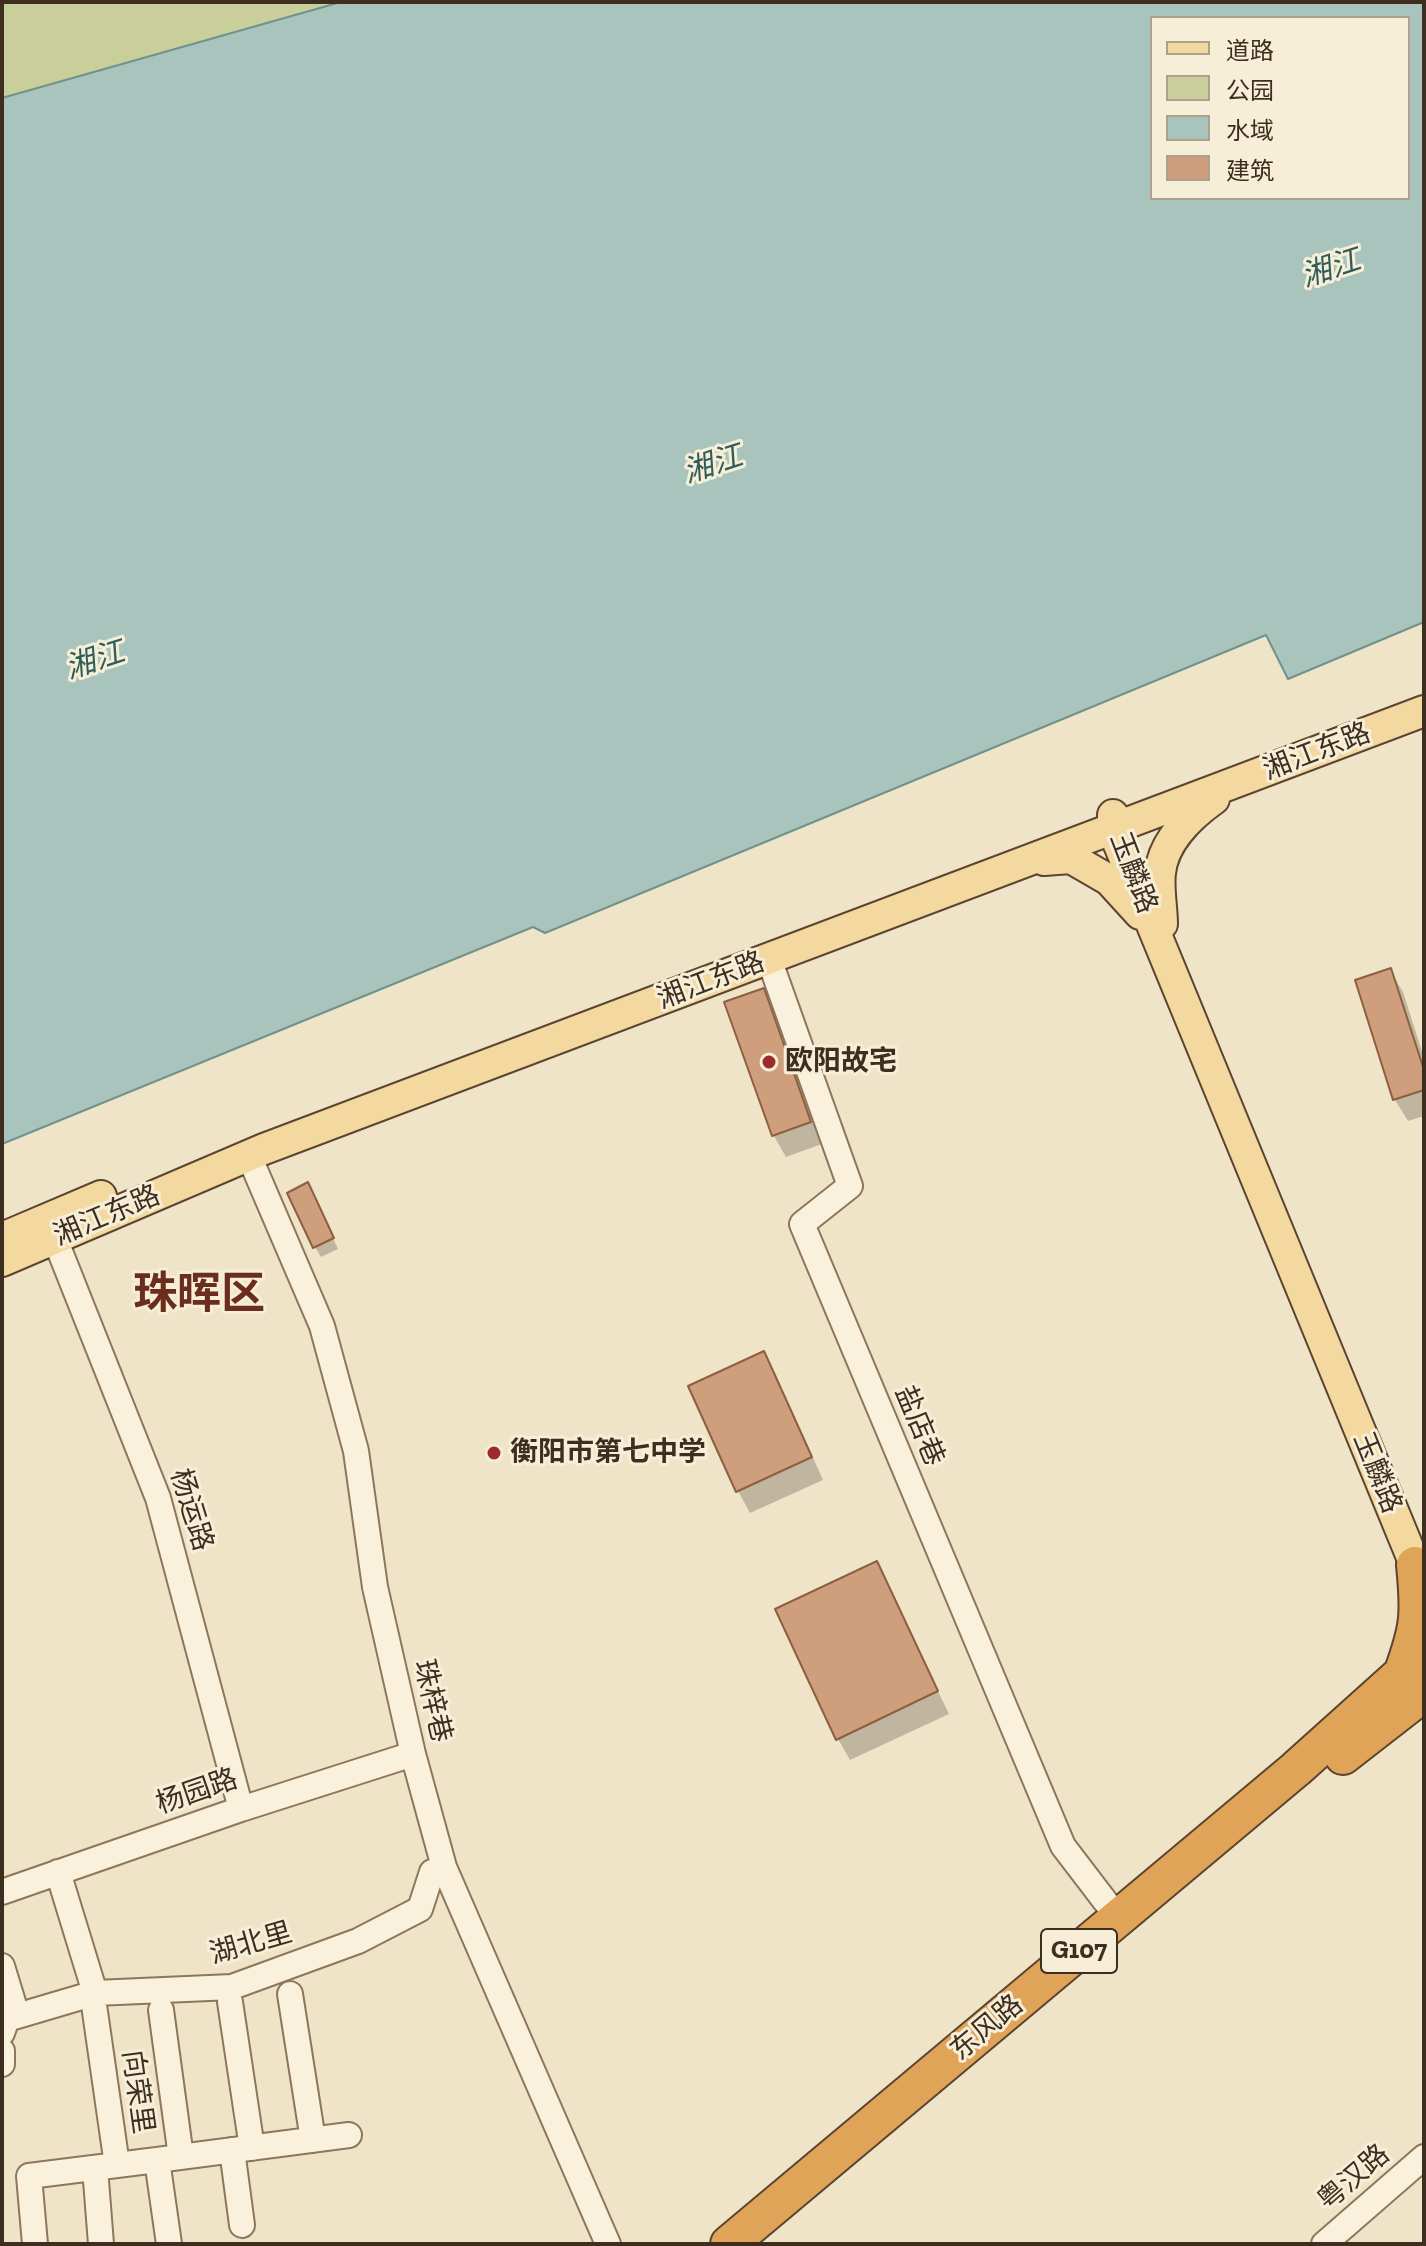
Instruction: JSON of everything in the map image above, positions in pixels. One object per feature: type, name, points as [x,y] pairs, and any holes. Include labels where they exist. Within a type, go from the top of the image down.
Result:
[{"type":"highway","points":[[1418,1683],[1421,1556]]},
{"type":"highway","name":"东风路","points":[[729,2244],[1296,1769],[1418,1683]]},
{"type":"highway","name":"东风路","points":[[763,2244],[1322,1773],[1418,1683]]},
{"type":"main road","name":"湘江东路","points":[[2,1261],[249,1156],[1030,861],[1424,697]]},
{"type":"main road","name":"湘江东路","points":[[2,1238],[257,1131],[1234,784],[1424,711]]},
{"type":"main road","points":[[1159,927],[1160,872],[1173,838],[1200,809],[1234,784]]},
{"type":"main road","name":"玉麟路","points":[[1116,824],[1421,1556]]},
{"type":"main road","points":[[1030,861],[1071,858],[1109,880],[1159,927]]},
{"type":"street","name":"盐店巷","points":[[769,959],[850,1186],[802,1224],[1063,1846],[1118,1918]]},
{"type":"street","name":"珠梓巷","points":[[249,1156],[322,1326],[356,1451],[375,1587],[413,1754],[444,1867],[608,2244]]},
{"type":"street","name":"杨运路","points":[[55,1239],[158,1498],[241,1809]]},
{"type":"street","name":"杨园路","points":[[2,1892],[241,1809],[413,1754]]},
{"type":"street","name":"湖北里","points":[[4,2026],[94,1995],[232,1987],[246,1982],[358,1941],[420,1909],[432,1872],[444,1867]]},
{"type":"street","name":"向荣里","points":[[58,1872],[94,1995],[106,2166],[157,2160],[169,2244]]},
{"type":"street","points":[[2,1966],[13,2002],[4,2026]]},
{"type":"street","points":[[290,1994],[313,2140]]},
{"type":"street","points":[[230,2002],[242,2149],[242,2225]]},
{"type":"street","points":[[161,2010],[181,2157]]},
{"type":"street","points":[[2,2051],[2,2064]]},
{"type":"street","points":[[157,2160],[349,2135]]},
{"type":"street","name":"粤汉路","points":[[1324,2244],[1424,2157]]},
{"type":"street","points":[[35,2244],[29,2176],[106,2166],[101,2244]]},
{"type":"green space","points":[[2,2],[341,2],[2,98]]},
{"type":"water","name":"湘江","points":[[341,2],[1424,2],[1424,622],[1288,679],[1266,635],[545,933],[533,927],[2,1144],[2,98]]},
{"type":"building","points":[[1391,968],[1424,1070],[1424,1090],[1393,1100],[1355,980]]},
{"type":"building","name":"欧阳故宅","points":[[764,988],[811,1122],[772,1136],[724,1002]]},
{"type":"building","points":[[308,1182],[334,1238],[313,1248],[287,1193]]},
{"type":"building","points":[[764,1351],[812,1457],[736,1492],[688,1386]]},
{"type":"building","points":[[877,1561],[938,1691],[836,1740],[775,1609]]},
{"type":"place","name":"欧阳故宅","points":[[769,1062]]},
{"type":"place","name":"衡阳市第七中学","points":[[494,1453]]},
{"type":"district","name":"珠晖区","points":[[199,1295]]}]
